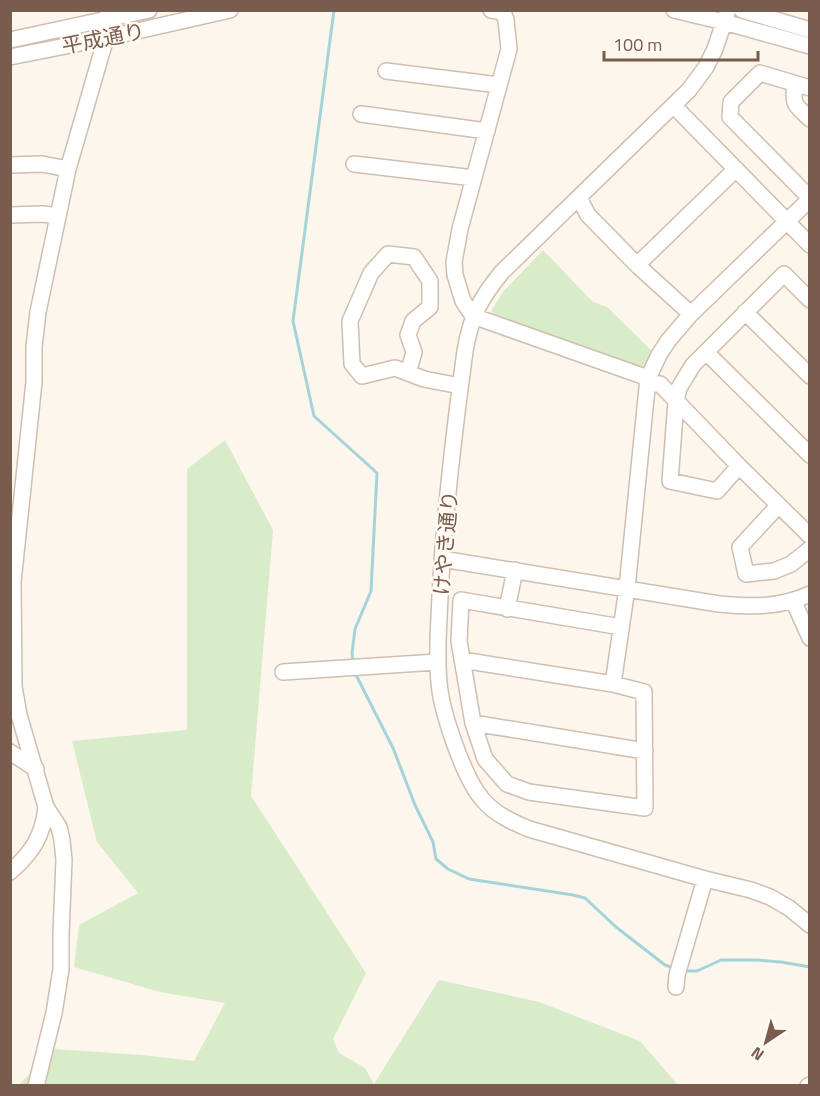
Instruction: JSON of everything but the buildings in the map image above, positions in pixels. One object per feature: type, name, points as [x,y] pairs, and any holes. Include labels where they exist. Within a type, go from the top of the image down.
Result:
[{"type":"street","name":"平成通り","points":[[10,40],[108,15],[149,10]]},
{"type":"street","name":"平成通り","points":[[10,57],[230,10]]},
{"type":"street","points":[[491,10],[503,12],[509,49],[460,229],[454,262],[455,275],[463,301],[473,316],[660,384],[810,536]]},
{"type":"street","points":[[674,10],[726,16],[810,46]]},
{"type":"street","points":[[742,10],[810,30]]},
{"type":"street","points":[[36,1086],[54,1013],[61,969],[64,860],[59,827],[46,807],[19,715],[14,686],[13,582],[34,382],[34,347],[38,312],[68,168],[106,38],[108,15]]},
{"type":"street","name":"けやき通り","points":[[726,16],[715,49],[706,67],[689,90],[502,272],[489,288],[473,316],[460,386],[442,559],[437,662],[439,685],[452,734],[474,787],[489,807],[501,816],[529,829],[751,890],[770,897],[789,908],[810,925]]},
{"type":"street","points":[[386,71],[499,85]]},
{"type":"street","points":[[612,684],[627,588],[648,380],[668,341],[691,314],[810,198],[730,117],[731,102],[760,73],[802,86],[793,98],[796,105],[810,120]]},
{"type":"street","points":[[674,106],[810,246]]},
{"type":"street","points":[[361,114],[487,131]]},
{"type":"street","points":[[10,165],[42,164],[68,168]]},
{"type":"street","points":[[354,164],[474,178]]},
{"type":"street","points":[[637,265],[736,169]]},
{"type":"street","points":[[579,198],[588,215],[637,265],[691,314]]},
{"type":"street","points":[[10,215],[58,216]]},
{"type":"street","points":[[408,373],[414,352],[408,335],[413,321],[430,307],[430,280],[414,257],[388,254],[371,273],[350,321],[352,364],[362,376],[394,368],[424,379],[460,386]]},
{"type":"street","points":[[740,466],[717,491],[670,481],[679,388],[706,352],[784,274],[810,300]]},
{"type":"street","points":[[745,312],[810,376]]},
{"type":"street","points":[[706,352],[810,455]]},
{"type":"street","points":[[778,506],[740,547],[746,574],[774,571],[791,564],[810,549]]},
{"type":"street","points":[[442,559],[740,606],[780,604],[810,594]]},
{"type":"street","points":[[507,609],[515,570]]},
{"type":"street","points":[[462,660],[612,684],[644,692],[645,808],[529,792],[507,784],[485,759],[473,723],[462,660],[459,641],[460,600],[621,627]]},
{"type":"street","points":[[793,600],[810,638]]},
{"type":"street","points":[[283,672],[437,662]]},
{"type":"street","points":[[473,723],[645,751]]},
{"type":"street","points":[[10,752],[36,769]]},
{"type":"street","points":[[10,872],[23,861],[36,843],[45,820],[46,807]]},
{"type":"street","points":[[676,981],[705,879]]},
{"type":"green space","points":[[543,250],[593,302],[607,307],[652,351],[641,368],[491,311],[503,292]]},
{"type":"green space","points":[[225,440],[273,530],[251,796],[366,973],[333,1039],[339,1053],[365,1068],[374,1084],[439,980],[539,1002],[640,1041],[678,1085],[18,1086],[54,1049],[194,1061],[225,1003],[160,992],[74,967],[79,925],[138,893],[97,842],[72,741],[187,730],[187,469]]},
{"type":"waterway","points":[[334,10],[293,321],[314,416],[377,473],[371,591],[355,629],[353,662]]},
{"type":"waterway","points":[[354,671],[393,748],[415,805],[433,842],[436,859],[448,869],[469,879],[585,898],[616,927],[665,965],[674,968]]},
{"type":"waterway","points":[[683,971],[697,971],[721,960],[757,960],[810,967]]}]
